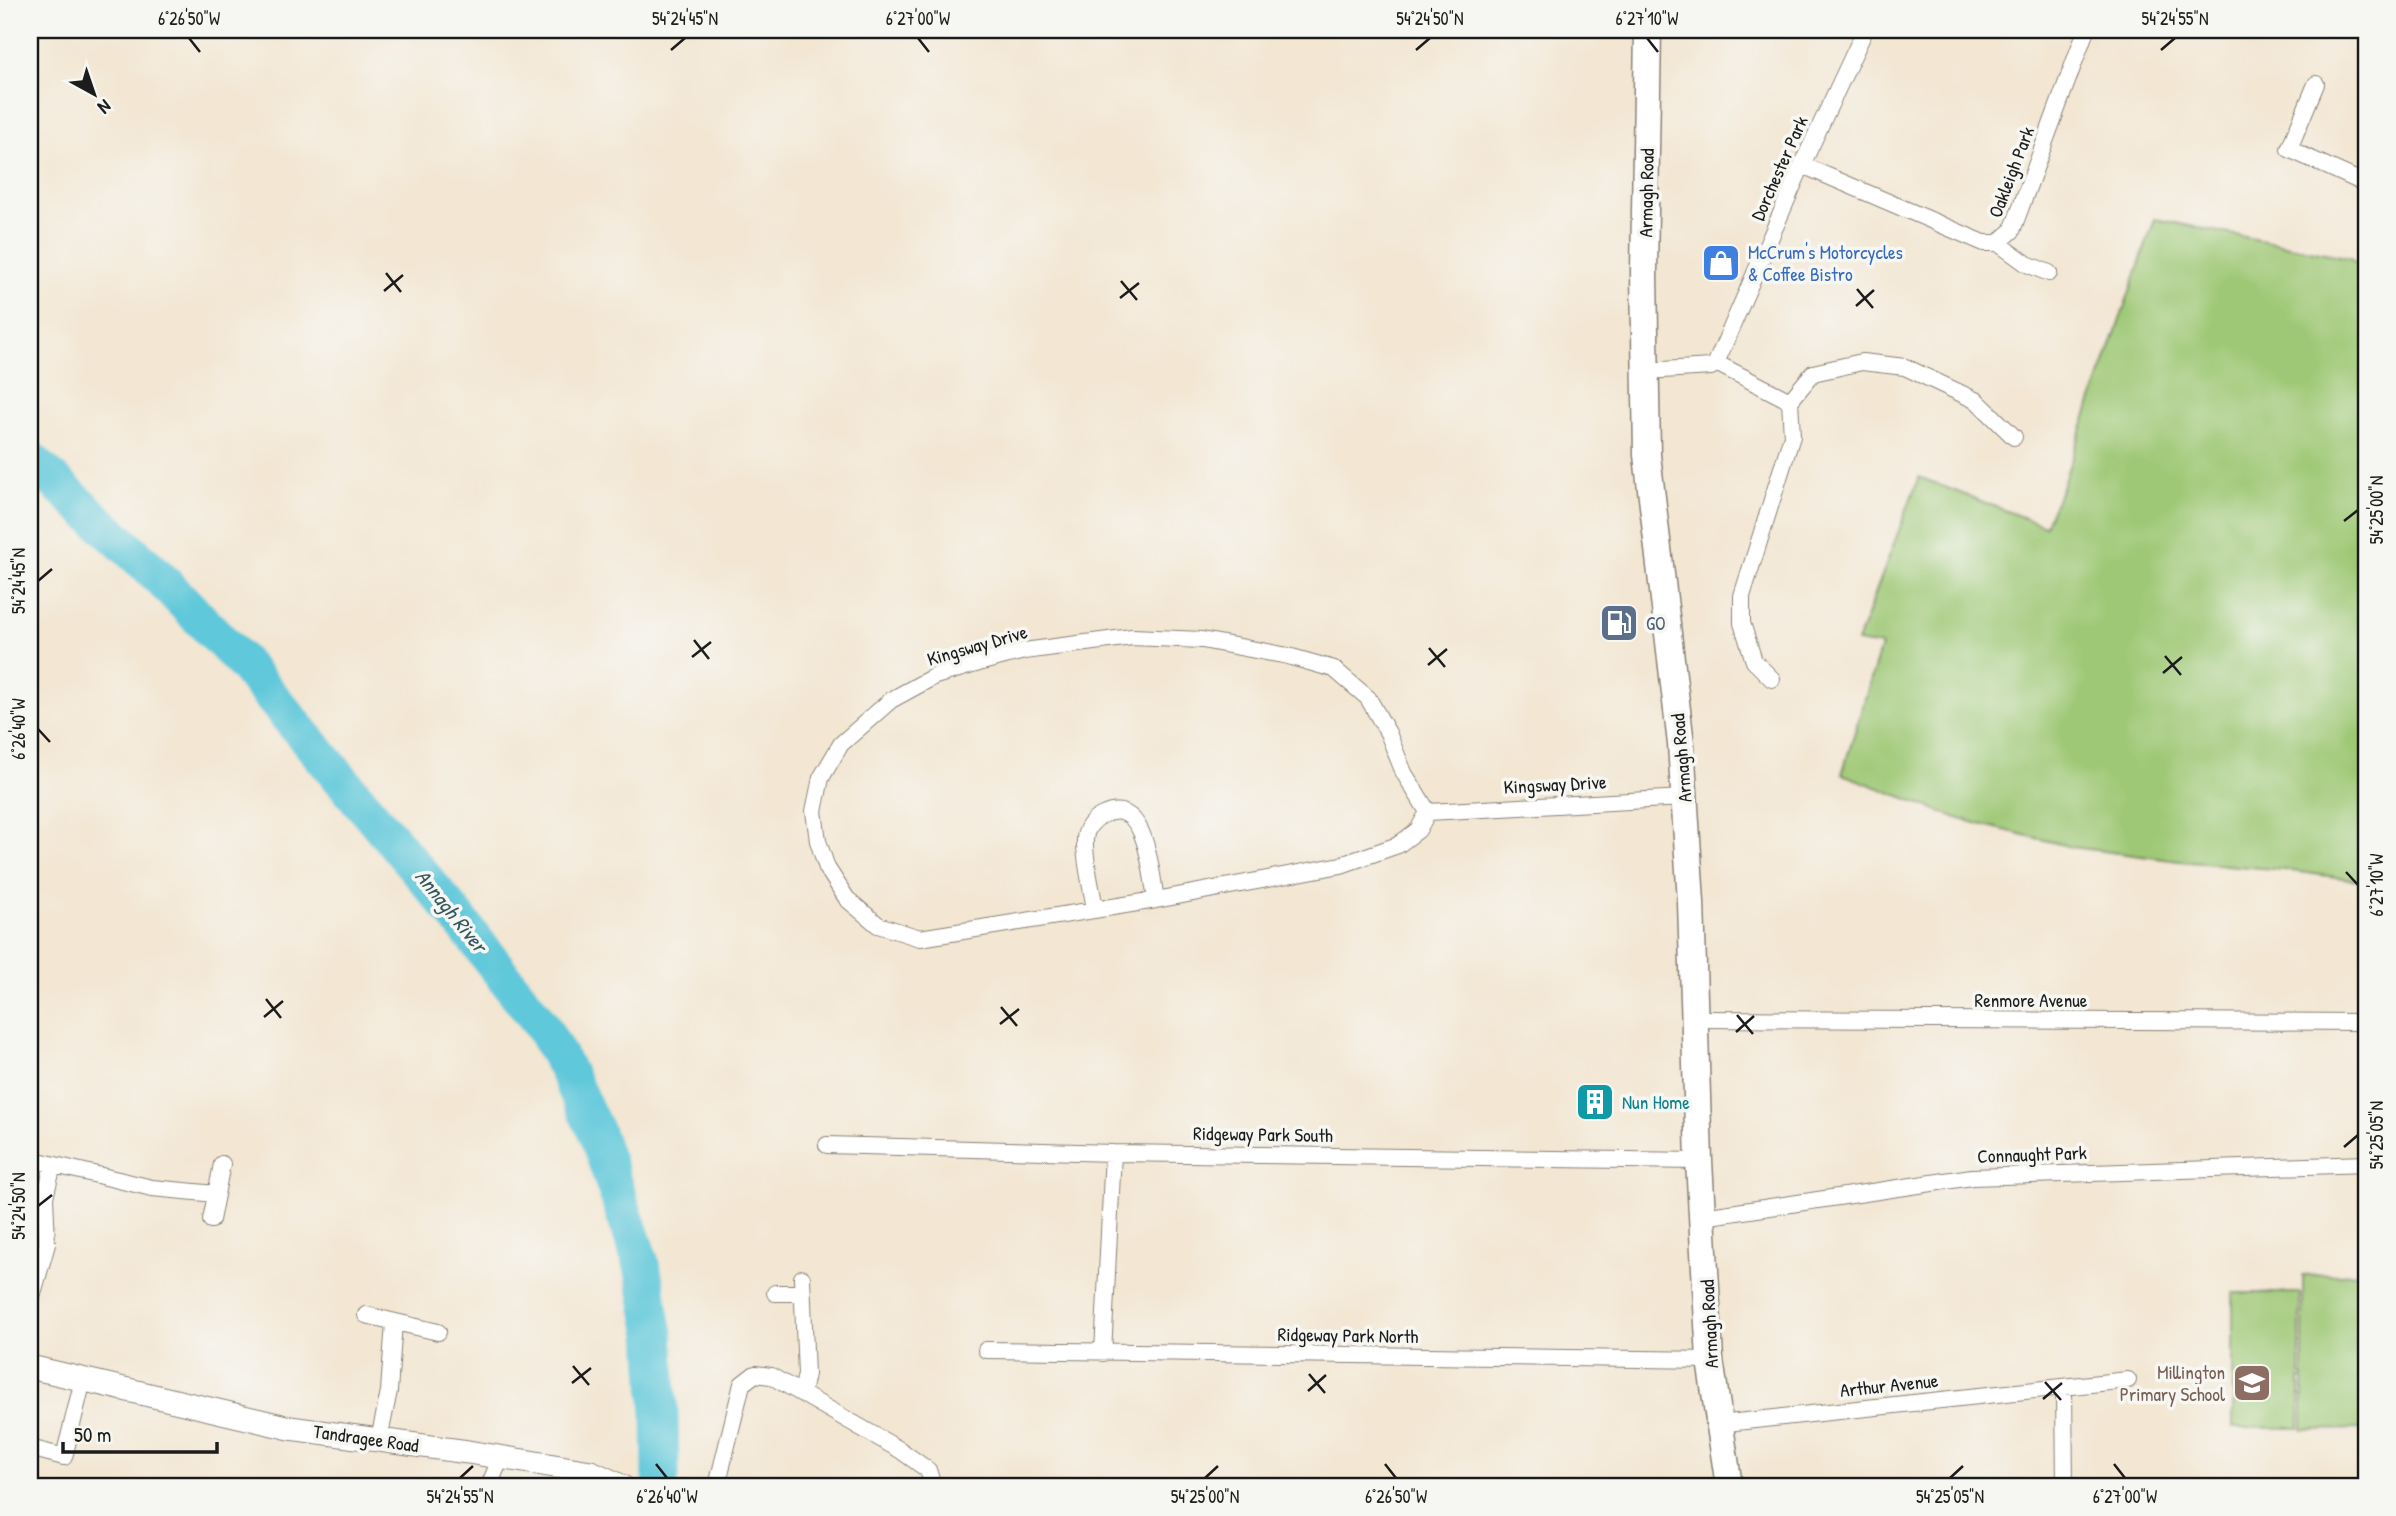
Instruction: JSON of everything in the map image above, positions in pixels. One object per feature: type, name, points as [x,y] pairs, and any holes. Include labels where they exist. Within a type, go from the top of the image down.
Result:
[{"type":"main road","name":"Armagh Road","points":[[1648,30],[1644,272],[1647,454],[1679,731],[1691,902],[1699,1161],[1710,1360],[1729,1486]]},
{"type":"main road","name":"Tandragee Road","points":[[30,1367],[290,1428],[590,1472],[621,1486]]},
{"type":"street","name":"Dorchester Park","points":[[1716,363],[1802,164],[1866,30]]},
{"type":"street","name":"Oakleigh Park","points":[[1802,164],[1984,243],[1998,243],[2012,231],[2087,30]]},
{"type":"street","points":[[2316,84],[2289,149],[2366,184]]},
{"type":"street","points":[[1998,243],[2027,264],[2049,274]]},
{"type":"street","points":[[1772,679],[1754,661],[1742,623],[1742,596],[1792,436],[1790,401],[1813,373],[1862,362],[1905,367],[1977,401],[2014,437]]},
{"type":"street","points":[[1646,371],[1711,367],[1716,363],[1790,401]]},
{"type":"street","name":"Kingsway Drive","points":[[1132,637],[1202,640],[1288,656],[1334,669],[1368,698],[1388,733],[1404,773],[1428,811],[1418,830],[1398,845],[1342,865],[1156,900],[920,938],[878,925],[848,899],[827,868],[818,841],[814,811],[821,778],[841,744],[891,700],[935,676],[1024,651],[1132,637]]},
{"type":"street","name":"Kingsway Drive","points":[[1428,811],[1684,798]]},
{"type":"street","points":[[1096,909],[1085,840],[1091,823],[1113,811],[1136,821],[1143,835],[1156,900]]},
{"type":"street","name":"Renmore Avenue","points":[[1695,1019],[2366,1022]]},
{"type":"street","name":"Ridgeway Park South","points":[[827,1145],[1113,1153],[1699,1161]]},
{"type":"street","points":[[1103,1353],[1113,1153]]},
{"type":"street","points":[[30,1159],[152,1188],[216,1194]]},
{"type":"street","points":[[30,1304],[47,1244],[45,1197],[53,1164]]},
{"type":"street","points":[[211,1220],[222,1164]]},
{"type":"street","name":"Connaught Park","points":[[1703,1217],[1972,1177],[2366,1164]]},
{"type":"street","points":[[775,1293],[802,1285],[806,1374],[802,1393]]},
{"type":"street","points":[[366,1315],[438,1332]]},
{"type":"street","points":[[379,1440],[389,1391],[394,1322]]},
{"type":"street","name":"Ridgeway Park North","points":[[986,1350],[1710,1360]]},
{"type":"street","points":[[717,1486],[742,1384],[755,1374],[771,1376],[900,1450],[928,1470],[933,1486]]},
{"type":"street","points":[[30,1448],[64,1457],[83,1380]]},
{"type":"street","name":"Arthur Avenue","points":[[1718,1424],[2128,1380]]},
{"type":"street","points":[[2064,1388],[2066,1486]]},
{"type":"street","points":[[489,1486],[501,1457]]},
{"type":"green space","points":[[2155,219],[2350,258],[2366,273],[2366,881],[2072,847],[1960,819],[1842,774],[1881,646],[1857,642],[1919,477],[2045,526],[2060,492]]},
{"type":"green space","points":[[2366,1273],[2366,1429],[2303,1430],[2303,1275]]},
{"type":"green space","points":[[2233,1293],[2300,1293],[2300,1428],[2233,1428]]},
{"type":"waterway","name":"Annagh River","points":[[30,459],[154,572],[242,662],[455,914],[541,1024],[596,1132],[642,1266],[655,1334],[661,1476]]},
{"type":"place","name":"McCrum's Motorcycles & Coffee Bistro","points":[[1721,263]]},
{"type":"place","name":"GO","points":[[1619,623]]},
{"type":"place","name":"Nun Home","points":[[1595,1102]]},
{"type":"place","name":"Millington Primary School","points":[[2252,1383]]}]
